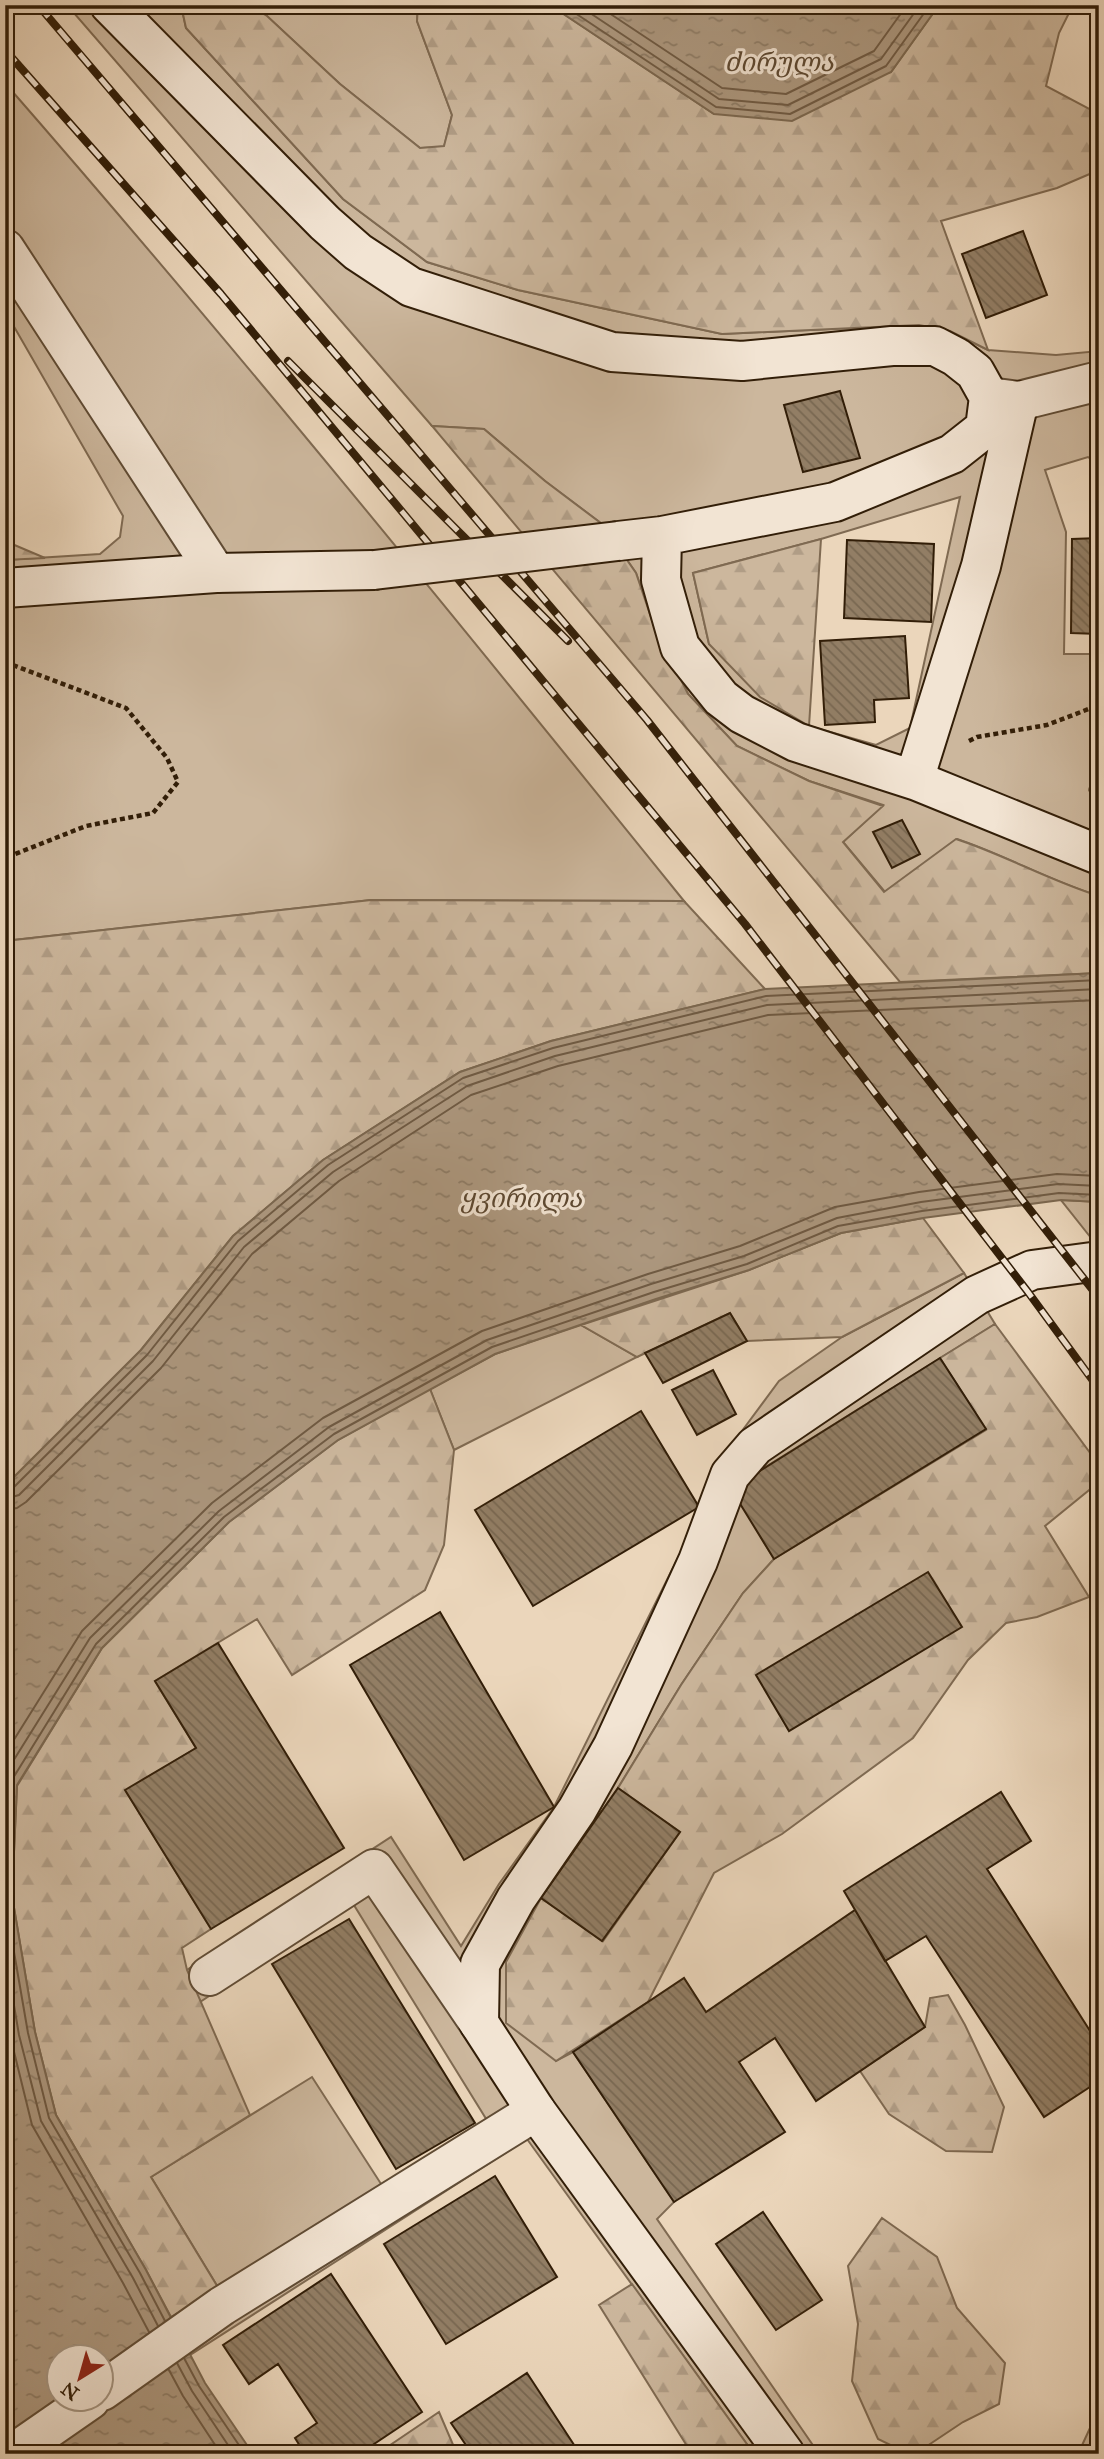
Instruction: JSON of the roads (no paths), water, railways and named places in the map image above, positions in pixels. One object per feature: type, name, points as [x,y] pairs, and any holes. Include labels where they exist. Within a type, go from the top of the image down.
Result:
[{"type":"street","points":[[110,5],[325,223],[358,252],[411,287],[612,352],[742,361],[892,346],[935,346],[956,357],[1004,399]]},
{"type":"street","points":[[5,249],[216,573]]},
{"type":"street","points":[[5,588],[216,573],[374,570],[662,536],[835,502],[952,454],[985,428],[1004,399],[1099,381]]},
{"type":"street","points":[[918,773],[981,566],[1004,399]]},
{"type":"street","points":[[662,536],[661,580],[680,647],[721,698],[742,714],[796,741],[918,773],[1099,855]]},
{"type":"street","points":[[479,2023],[480,1964],[516,1899],[577,1810],[613,1746],[693,1573],[730,1475],[755,1446],[977,1294],[1032,1270],[1099,1261]]},
{"type":"street","points":[[209,1976],[374,1869],[536,2111],[785,2454]]},
{"type":"street","points":[[116,2381],[222,2306],[536,2111]]},
{"type":"street","points":[[12,2454],[69,2414]]},
{"type":"water","name":"ძირულა","points":[[550,5],[939,5],[891,72],[792,121],[714,114]]},
{"type":"water","name":"ყვირილა","points":[[1099,973],[1099,1202],[1061,1200],[923,1218],[841,1233],[749,1270],[495,1354],[338,1440],[229,1522],[102,1648],[17,1785],[12,1896],[35,2032],[56,2115],[146,2270],[205,2383],[253,2454],[5,2454],[5,1486],[141,1350],[233,1236],[323,1160],[460,1072],[551,1041],[765,989]]},
{"type":"railway","points":[[38,5],[647,720],[1099,1298]]},
{"type":"railway","points":[[5,50],[221,294],[745,924],[1028,1292],[1099,1389]]},
{"type":"railway","points":[[288,361],[568,641]]}]
